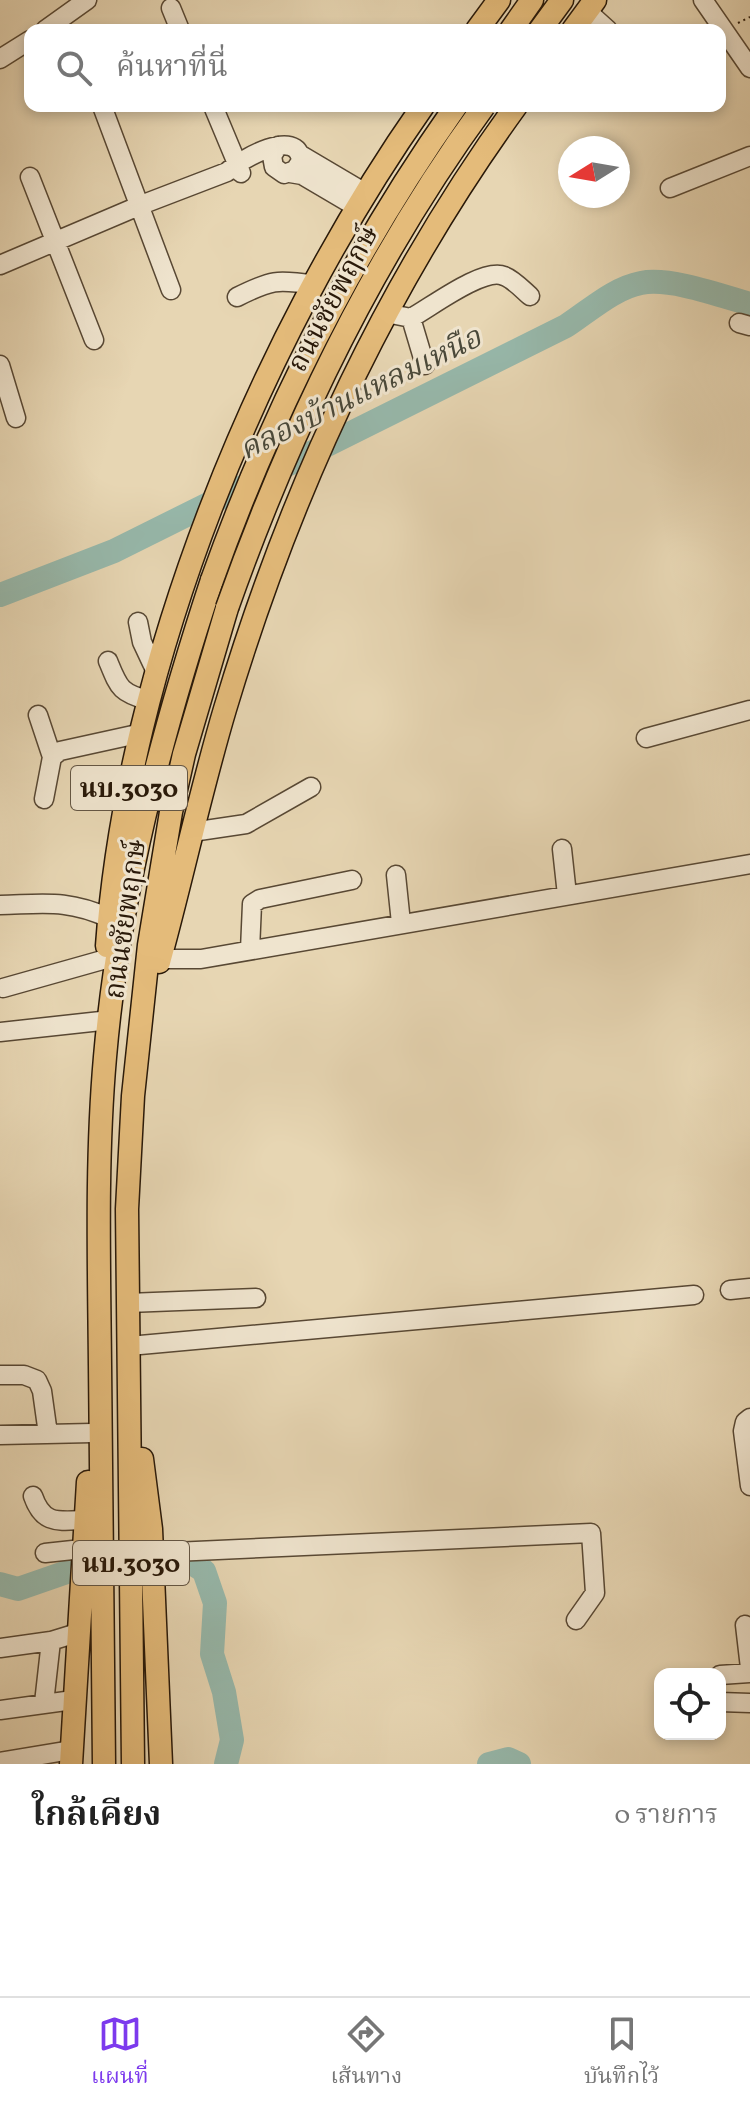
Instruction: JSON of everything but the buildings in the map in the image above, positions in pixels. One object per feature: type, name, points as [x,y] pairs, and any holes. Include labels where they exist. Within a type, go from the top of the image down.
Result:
[{"type":"main road","points":[[481,24],[499,0]]},
{"type":"main road","points":[[515,24],[532,0]]},
{"type":"main road","points":[[544,24],[562,0]]},
{"type":"main road","points":[[578,24],[591,6]]},
{"type":"main road","points":[[419,112],[410,144],[414,155],[432,171],[444,173],[466,168],[486,148]]},
{"type":"main road","name":"ถนนชัยพฤกษ์","points":[[105,1055],[101,1021],[118,840],[170,627],[237,444],[291,327],[362,201],[419,112]]},
{"type":"main road","name":"ถนนชัยพฤกษ์","points":[[104,1764],[99,1182],[105,1055],[142,824],[176,695],[212,580],[264,447],[318,333],[378,225],[452,112]]},
{"type":"main road","name":"ถนนชัยพฤกษ์","points":[[133,1764],[129,1149],[149,945],[171,812],[184,754],[227,608],[268,496],[344,334],[397,238],[480,112]]},
{"type":"main road","name":"ถนนชัยพฤกษ์","points":[[140,1024],[240,665],[267,582],[309,477],[386,313],[433,231],[512,112]]},
{"type":"main road","points":[[129,1354],[152,1553],[161,1764]]},
{"type":"main road","points":[[71,1757],[82,1549],[100,1363]]},
{"type":"street","points":[[53,24],[87,0]]},
{"type":"street","points":[[703,0],[721,24]]},
{"type":"street","points":[[591,6],[604,24]]},
{"type":"street","points":[[171,8],[178,24]]},
{"type":"street","points":[[726,31],[747,60]]},
{"type":"street","points":[[0,59],[24,44]]},
{"type":"street","points":[[104,112],[171,290]]},
{"type":"street","points":[[215,112],[235,169]]},
{"type":"street","points":[[0,265],[235,169],[283,144],[294,146],[301,155],[362,201]]},
{"type":"street","points":[[278,146],[272,156],[282,170]]},
{"type":"street","points":[[282,170],[299,166],[301,155]]},
{"type":"street","points":[[670,188],[750,156]]},
{"type":"street","points":[[235,169],[282,170],[302,175],[362,201]]},
{"type":"street","points":[[30,177],[94,340]]},
{"type":"street","points":[[386,313],[411,318],[444,297],[483,278],[497,275],[505,276],[530,296]]},
{"type":"street","points":[[237,297],[263,284],[280,280],[314,285]]},
{"type":"street","points":[[411,318],[425,365]]},
{"type":"street","points":[[0,365],[16,418]]},
{"type":"street","points":[[138,622],[142,642],[157,674]]},
{"type":"street","points":[[108,661],[122,689],[129,696],[150,701]]},
{"type":"street","points":[[646,738],[750,710]]},
{"type":"street","points":[[38,715],[52,757],[44,799]]},
{"type":"street","points":[[52,757],[60,751],[85,744],[142,733]]},
{"type":"street","points":[[192,834],[246,824],[311,787]]},
{"type":"street","points":[[562,849],[567,895]]},
{"type":"street","points":[[159,959],[201,959],[750,864]]},
{"type":"street","points":[[396,875],[401,923]]},
{"type":"street","points":[[250,950],[252,904],[260,899],[352,880]]},
{"type":"street","points":[[0,905],[66,903],[82,906],[109,918]]},
{"type":"street","points":[[3,988],[106,959]]},
{"type":"street","points":[[0,1032],[101,1021]]},
{"type":"street","points":[[730,1290],[750,1288]]},
{"type":"street","points":[[129,1354],[694,1295]]},
{"type":"street","points":[[128,1303],[256,1298]]},
{"type":"street","points":[[0,1375],[24,1375],[37,1380],[42,1391],[48,1434]]},
{"type":"street","points":[[750,1418],[745,1422],[743,1431],[750,1486]]},
{"type":"street","points":[[0,1435],[92,1433]]},
{"type":"street","points":[[33,1496],[38,1511],[50,1520],[85,1520]]},
{"type":"street","points":[[152,1553],[591,1533],[595,1593],[576,1620]]},
{"type":"street","points":[[45,1553],[82,1549]]},
{"type":"street","points":[[726,1674],[750,1671],[745,1625]]},
{"type":"street","points":[[0,1648],[51,1641],[77,1633]]},
{"type":"street","points":[[44,1703],[51,1641]]},
{"type":"street","points":[[0,1710],[73,1700]]},
{"type":"street","points":[[726,1702],[750,1703]]},
{"type":"street","points":[[0,1762],[71,1757]]},
{"type":"waterway","name":"คลองบ้านแหลมเหนือ","points":[[0,595],[114,551],[566,326],[611,295],[631,286],[666,283],[696,288],[750,304]]},
{"type":"waterway","points":[[176,1553],[204,1571],[215,1603],[212,1654],[224,1692],[232,1740],[226,1764]]},
{"type":"waterway","points":[[0,1584],[18,1589],[67,1572]]},
{"type":"waterway","points":[[489,1764],[508,1759],[519,1764]]}]
